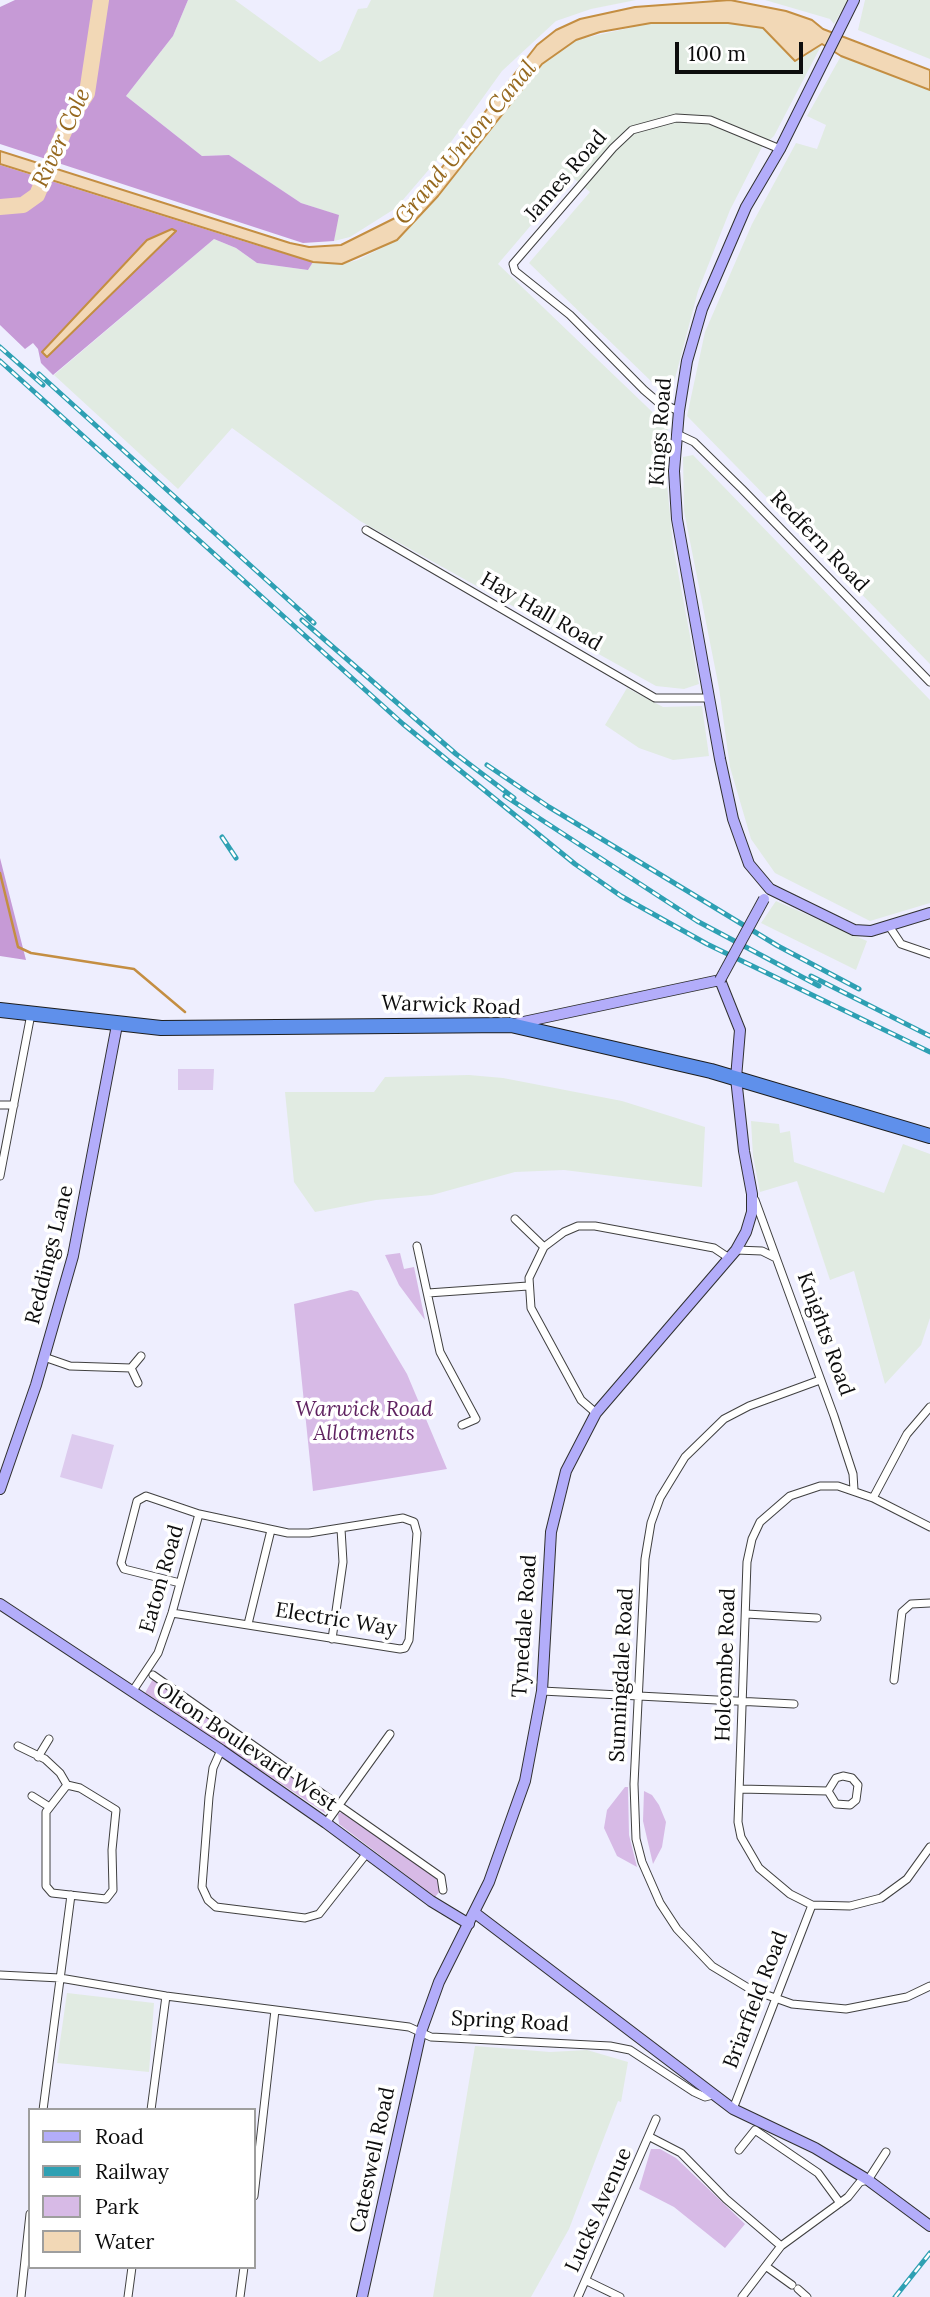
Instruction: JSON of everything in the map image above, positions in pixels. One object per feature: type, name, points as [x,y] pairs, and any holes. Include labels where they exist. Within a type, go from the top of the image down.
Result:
[{"type":"highway","name":"Warwick Road","points":[[0,1010],[117,1025],[212,1028],[511,1025],[736,1078],[930,1136]]},
{"type":"street","name":"Kings Road","points":[[770,888],[749,864],[741,843],[708,698],[677,519],[674,471],[679,411],[692,338],[704,303],[746,207],[780,149],[854,0]]},
{"type":"street","name":"James Road","points":[[679,411],[658,402],[644,390],[570,315],[515,271],[513,264],[632,130],[676,118],[702,119],[780,149]]},
{"type":"street","name":"Redfern Road","points":[[677,434],[694,442],[742,488],[930,682]]},
{"type":"street","name":"Hay Hall Road","points":[[366,530],[655,698],[708,698]]},
{"type":"street","points":[[511,1025],[720,980],[770,888],[854,930],[871,931],[930,913]]},
{"type":"street","points":[[889,926],[901,944],[930,954]]},
{"type":"street","name":"Knights Road","points":[[720,980],[740,1030],[736,1078],[752,1194],[850,1462],[854,1490]]},
{"type":"street","points":[[549,1034],[553,1022],[570,1013]]},
{"type":"street","points":[[0,1177],[31,1014]]},
{"type":"street","name":"Reddings Lane","points":[[0,1489],[44,1357],[73,1256],[117,1025]]},
{"type":"street","points":[[0,1105],[15,1105]]},
{"type":"street","name":"Knights Road","points":[[733,1254],[746,1233],[752,1194]]},
{"type":"street","points":[[514,1219],[544,1248]]},
{"type":"street","points":[[596,1413],[581,1400],[531,1308],[528,1286],[532,1268],[544,1248],[564,1232],[578,1226],[595,1226],[714,1248],[733,1254],[762,1251],[776,1258]]},
{"type":"street","points":[[417,1246],[440,1352],[476,1419],[462,1425]]},
{"type":"street","name":"Tynedale Road","points":[[421,2032],[439,1982],[475,1913],[516,1813],[534,1740],[542,1691],[551,1532],[566,1471],[596,1413],[733,1254]]},
{"type":"street","points":[[428,1293],[528,1286]]},
{"type":"street","points":[[131,1368],[141,1356]]},
{"type":"street","points":[[44,1357],[71,1366],[131,1368]]},
{"type":"street","points":[[131,1368],[138,1383]]},
{"type":"street","name":"Sunningdale Road","points":[[820,1380],[749,1406],[724,1419],[685,1457],[667,1483],[651,1524],[647,1543],[634,1826],[642,1862],[660,1903],[689,1944],[712,1966],[775,2000],[808,2007],[846,2009],[907,1997],[930,1986]]},
{"type":"street","points":[[873,1498],[907,1434],[930,1406]]},
{"type":"street","name":"Holcombe Road","points":[[812,1905],[774,1883],[753,1860],[741,1837],[738,1822],[749,1549],[760,1522],[780,1502],[804,1490],[838,1486],[854,1490],[930,1527]]},
{"type":"street","points":[[180,1584],[124,1569],[121,1563],[137,1501],[146,1496],[199,1514]]},
{"type":"street","name":"Eaton Road","points":[[131,1694],[158,1653],[172,1613],[199,1514],[271,1530],[309,1533],[410,1519]]},
{"type":"street","name":"Electric Way","points":[[172,1613],[400,1650],[408,1646],[417,1533],[410,1519]]},
{"type":"street","points":[[332,1639],[343,1562],[341,1529]]},
{"type":"street","points":[[248,1624],[271,1530]]},
{"type":"street","points":[[894,1680],[902,1612],[911,1604],[930,1602]]},
{"type":"street","name":"Olton Boulevard West","points":[[0,1604],[131,1694],[221,1750],[368,1853],[430,1901],[469,1924]]},
{"type":"street","points":[[0,1613],[13,1615]]},
{"type":"street","points":[[746,1614],[817,1618]]},
{"type":"street","points":[[153,1675],[341,1804],[441,1877],[443,1890]]},
{"type":"street","points":[[542,1691],[794,1704]]},
{"type":"street","points":[[326,1823],[390,1734]]},
{"type":"street","points":[[38,1757],[49,1740]]},
{"type":"street","points":[[18,1746],[60,1773],[67,1786]]},
{"type":"street","points":[[221,1750],[213,1768],[202,1887],[208,1900],[216,1907],[305,1918],[319,1914],[368,1853]]},
{"type":"street","points":[[835,1778],[852,1778],[858,1785],[856,1800],[842,1807],[832,1801],[828,1791],[835,1778]]},
{"type":"street","points":[[67,1786],[80,1788],[112,1805],[118,1816],[112,1850],[114,1867],[111,1896],[99,1899],[52,1893],[46,1886],[48,1806],[67,1786]]},
{"type":"street","points":[[740,1789],[828,1791]]},
{"type":"street","points":[[32,1796],[48,1806]]},
{"type":"street","points":[[812,1905],[850,1906],[881,1898],[907,1879],[930,1847]]},
{"type":"street","points":[[43,2108],[71,1895]]},
{"type":"street","name":"Briarfield Road","points":[[733,2109],[812,1905]]},
{"type":"street","points":[[475,1913],[713,2095]]},
{"type":"street","name":"Spring Road","points":[[0,1975],[60,1978],[166,1996],[409,2027],[432,2037],[610,2046],[630,2050],[694,2092],[705,2096],[713,2095],[733,2109],[815,2148],[868,2180],[930,2226]]},
{"type":"street","points":[[151,2108],[166,1996]]},
{"type":"street","points":[[256,2178],[275,2010]]},
{"type":"street","name":"Cateswell Road","points":[[362,2297],[421,2032]]},
{"type":"street","name":"Lucks Avenue","points":[[579,2297],[656,2119]]},
{"type":"street","points":[[739,2150],[755,2130],[818,2173],[840,2203]]},
{"type":"street","points":[[650,2137],[681,2153],[726,2199],[781,2246]]},
{"type":"street","points":[[742,2297],[781,2246],[840,2203],[860,2182],[868,2180],[886,2152]]},
{"type":"street","points":[[21,2297],[28,2232]]},
{"type":"street","points":[[766,2267],[807,2297]]},
{"type":"street","points":[[128,2297],[132,2269]]},
{"type":"street","points":[[240,2297],[244,2269]]},
{"type":"street","points":[[587,2281],[620,2297]]},
{"type":"shaded area","points":[[15,0],[188,0],[173,36],[126,96],[202,156],[229,155],[301,203],[339,215],[334,241],[303,243],[0,144],[0,7]]},
{"type":"shaded area","points":[[188,0],[235,0],[320,62],[340,50],[358,9],[367,8],[371,0],[636,0],[591,9],[556,21],[502,71],[443,153],[396,208],[350,237],[334,241],[338,215],[301,203],[229,155],[202,156],[126,96],[173,36]]},
{"type":"shaded area","points":[[765,0],[848,0],[834,24],[830,19]]},
{"type":"shaded area","points":[[865,0],[930,0],[930,59],[858,30]]},
{"type":"shaded area","points":[[716,21],[763,28],[795,61],[822,44],[774,136],[762,147],[730,210],[698,291],[672,390],[666,393],[654,384],[529,263],[590,192],[572,177],[498,264],[668,427],[666,474],[673,545],[699,684],[684,689],[656,686],[360,521],[232,428],[178,489],[54,375],[214,239],[236,248],[257,263],[308,270],[313,262],[342,264],[358,260],[397,240],[438,196],[542,64],[576,40],[651,23]]},
{"type":"shaded area","points":[[841,56],[930,90],[930,664],[687,416],[705,332],[752,224],[796,143],[817,149],[826,125],[807,116]]},
{"type":"shaded area","points":[[0,165],[313,262],[308,270],[257,263],[236,248],[214,239],[53,375],[41,363],[38,349],[33,343],[25,349],[0,325]]},
{"type":"shaded area","points":[[693,455],[930,700],[930,903],[870,921],[775,873],[751,839],[730,767],[719,688],[684,511],[683,457]]},
{"type":"shaded area","points":[[627,688],[663,707],[702,706],[709,756],[673,760],[639,748],[605,725]]},
{"type":"shaded area","points":[[0,858],[26,960],[0,956]]},
{"type":"shaded area","points":[[776,901],[867,941],[856,970],[761,923]]},
{"type":"shaded area","points":[[178,1069],[214,1069],[213,1090],[178,1090]]},
{"type":"shaded area","points":[[469,1075],[503,1078],[622,1101],[705,1127],[702,1187],[564,1170],[515,1172],[432,1195],[376,1200],[315,1212],[294,1182],[285,1092],[374,1092],[385,1077]]},
{"type":"shaded area","points":[[751,1121],[779,1124],[780,1133],[790,1131],[794,1162],[884,1193],[903,1144],[930,1154],[930,1318],[921,1345],[885,1384],[854,1271],[830,1280],[797,1181],[760,1192],[753,1156]]},
{"type":"shaded area","points":[[72,1434],[114,1445],[102,1489],[60,1477]]},
{"type":"shaded area","points":[[67,1993],[154,2003],[149,2072],[57,2063]]},
{"type":"shaded area","points":[[475,2046],[550,2052],[587,2050],[628,2062],[621,2102],[618,2101],[569,2229],[531,2297],[433,2297]]},
{"type":"green space","points":[[400,1253],[404,1269],[414,1267],[425,1320],[399,1285],[385,1255]]},
{"type":"green space","name":"Warwick Road Allotments","points":[[351,1290],[358,1292],[407,1374],[447,1469],[313,1491],[294,1304]]},
{"type":"green space","points":[[153,1679],[334,1803],[334,1808],[325,1813],[145,1693]]},
{"type":"green space","points":[[625,1787],[628,1787],[629,1835],[637,1867],[617,1856],[604,1828],[607,1810]]},
{"type":"green space","points":[[644,1791],[652,1795],[666,1822],[662,1847],[653,1864],[643,1821]]},
{"type":"green space","points":[[344,1811],[438,1879],[440,1891],[435,1897],[339,1824],[338,1814]]},
{"type":"green space","points":[[651,2149],[660,2149],[676,2158],[745,2224],[725,2248],[674,2207],[639,2189]]},
{"type":"water","name":"Grand Union Canal","points":[[730,0],[786,11],[812,20],[823,29],[930,70],[930,90],[841,56],[822,44],[795,61],[763,28],[728,23],[651,23],[600,32],[576,40],[542,64],[438,196],[397,240],[342,264],[313,262],[0,164],[0,151],[290,243],[309,247],[341,245],[397,217],[415,202],[537,45],[556,30],[580,19],[635,7]]},
{"type":"water","points":[[172,229],[176,231],[47,357],[42,352],[147,240]]},
{"type":"waterway","name":"River Cole","points":[[0,207],[23,205],[37,195],[68,122],[87,93],[101,0]]},
{"type":"waterway","points":[[0,873],[18,947],[31,953],[134,969],[185,1012]]},
{"type":"railway","points":[[0,347],[43,385]]},
{"type":"railway","points":[[0,361],[403,724],[575,864],[621,896],[707,944],[930,1052]]},
{"type":"railway","points":[[39,374],[314,623]]},
{"type":"railway","points":[[302,620],[456,754],[514,798]]},
{"type":"railway","points":[[487,765],[549,807],[778,946],[859,989]]},
{"type":"railway","points":[[505,796],[697,921],[819,986]]},
{"type":"railway","points":[[222,837],[236,858]]},
{"type":"railway","points":[[811,976],[930,1036]]},
{"type":"railway","points":[[895,2297],[930,2253]]}]
